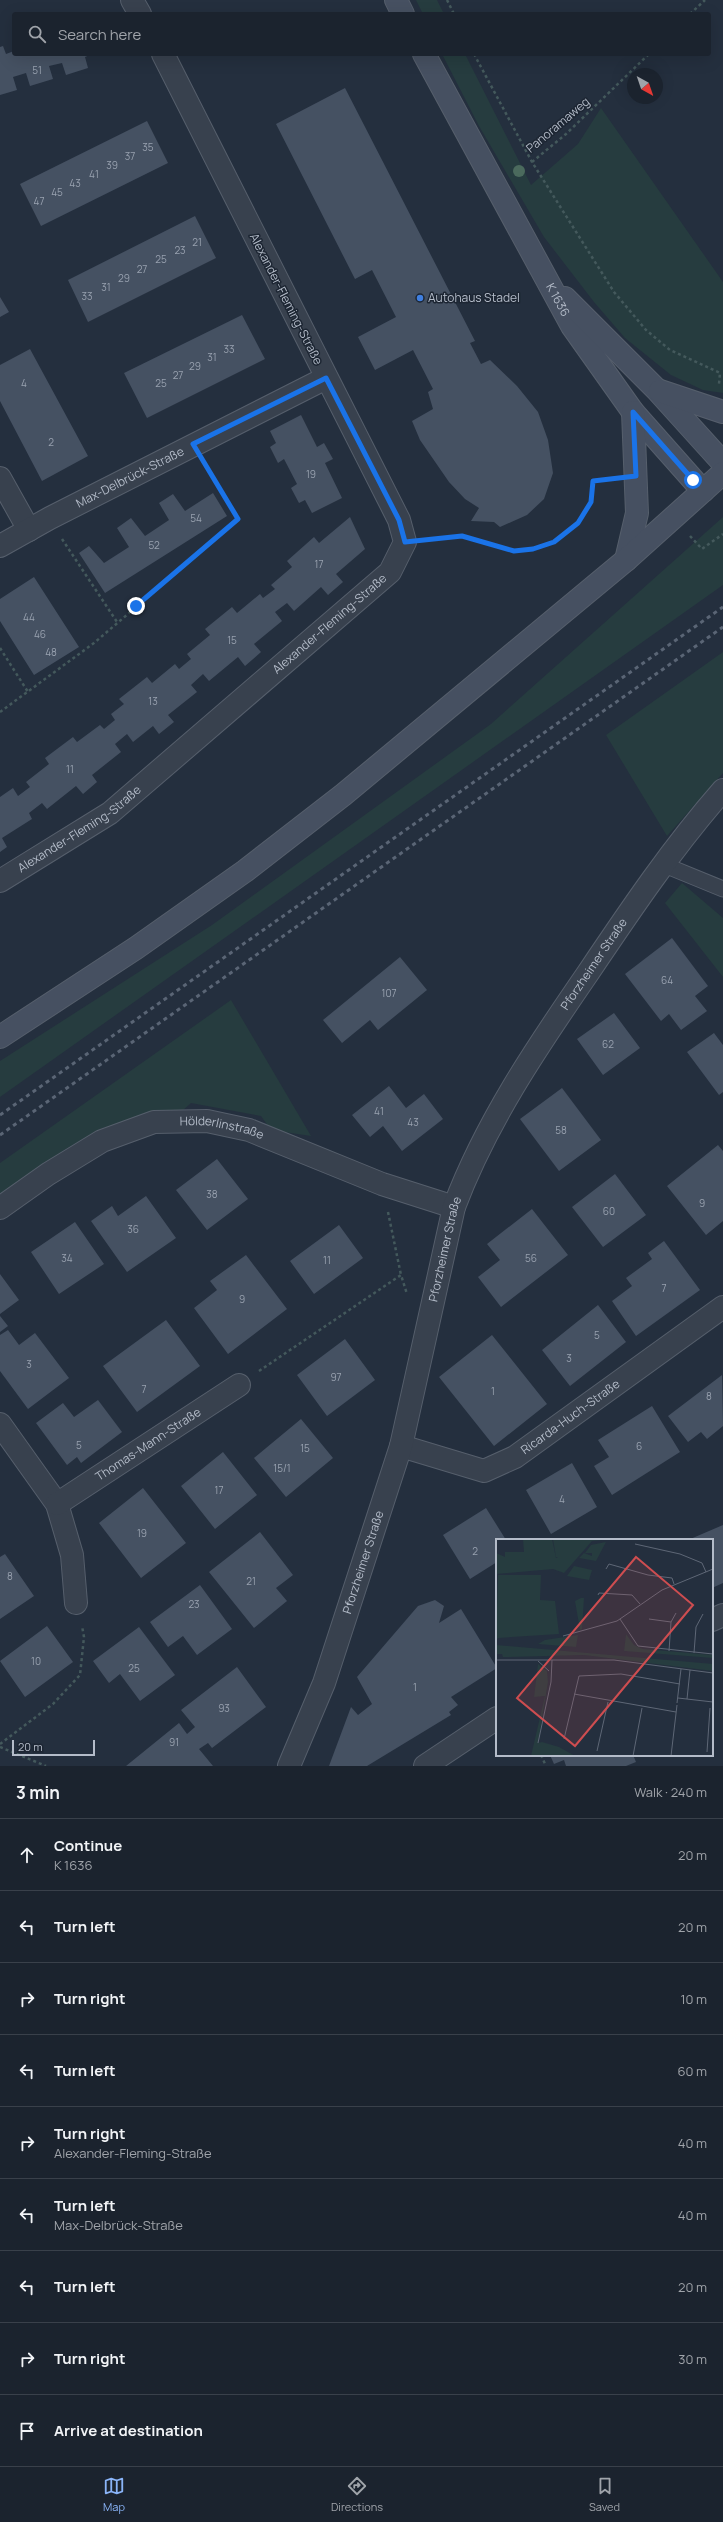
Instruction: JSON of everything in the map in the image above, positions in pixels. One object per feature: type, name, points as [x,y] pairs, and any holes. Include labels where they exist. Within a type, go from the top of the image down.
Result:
[{"type":"main road","points":[[396,0],[402,12]]},
{"type":"main road","name":"K 1636","points":[[425,56],[551,284],[572,326],[633,412],[703,491]]},
{"type":"main road","name":"K 1636","points":[[551,284],[657,390],[723,463]]},
{"type":"main road","points":[[657,390],[678,399],[723,412]]},
{"type":"main road","points":[[626,560],[637,513],[633,412]]},
{"type":"main road","points":[[0,1037],[136,948],[245,871],[407,744],[626,560],[723,473]]},
{"type":"street","points":[[132,0],[139,12]]},
{"type":"street","name":"Alexander-Fleming-Straße","points":[[0,881],[116,808],[390,572],[405,542],[399,520],[164,56]]},
{"type":"street","name":"Max-Delbrück-Straße","points":[[0,546],[193,444],[326,378]]},
{"type":"street","points":[[0,478],[28,530]]},
{"type":"street","name":"Pforzheimer Straße","points":[[289,1766],[324,1683],[401,1446],[454,1206],[466,1175],[493,1120],[562,1010],[662,864],[723,790]]},
{"type":"street","name":"Hölderlinstraße","points":[[0,1208],[48,1174],[102,1141],[154,1122],[207,1121],[249,1130],[382,1184],[454,1206]]},
{"type":"street","name":"Ricarda-Huch-Straße","points":[[401,1446],[484,1471],[515,1457],[723,1307]]},
{"type":"street","name":"Thomas-Mann-Straße","points":[[57,1504],[239,1385]]},
{"type":"street","points":[[0,1424],[57,1504],[72,1554],[76,1602]]},
{"type":"street","points":[[713,1620],[723,1615]]},
{"type":"street","points":[[425,1766],[496,1719]]},
{"type":"lane","points":[[662,864],[722,888]]},
{"type":"path","points":[[447,0],[453,12]]},
{"type":"path","points":[[692,12],[704,0]]},
{"type":"path","name":"Panoramaweg","points":[[475,56],[532,162],[566,134],[647,56]]},
{"type":"path","points":[[0,712],[94,644],[117,622],[238,519],[193,444]]},
{"type":"path","points":[[405,542],[462,536],[514,551],[533,549],[554,542],[578,523],[591,502],[593,481],[636,476]]},
{"type":"path","points":[[674,517],[702,549],[723,534]]},
{"type":"path","points":[[60,535],[117,622]]},
{"type":"path","points":[[0,648],[28,692]]},
{"type":"path","points":[[382,1184],[401,1275],[408,1297]]},
{"type":"path","points":[[239,1385],[401,1275]]},
{"type":"path","points":[[46,1766],[0,1746],[54,1704],[80,1675],[84,1637],[76,1602]]},
{"type":"path","points":[[541,1756],[546,1766]]},
{"type":"green space","points":[[416,0],[437,0],[443,12],[422,12]]},
{"type":"green space","points":[[443,56],[466,56],[531,185],[578,144],[601,108],[723,282],[723,393],[703,390],[671,375],[625,338],[594,302],[544,237],[479,126]]},
{"type":"green space","points":[[723,517],[723,585],[0,1097],[0,1061],[212,925],[491,724]]},
{"type":"green space","points":[[723,652],[723,773],[667,836],[606,735]]},
{"type":"green space","points":[[682,883],[723,918],[723,977],[665,903]]},
{"type":"green space","points":[[231,1000],[311,1136],[271,1130],[261,1116],[191,1103],[182,1111],[145,1115],[100,1129],[66,1149],[0,1195],[0,1163]]},
{"type":"building","points":[[3,46],[6,54],[12,52],[12,56],[87,56],[85,57],[88,68],[66,75],[62,63],[49,66],[53,79],[30,86],[26,73],[13,77],[17,90],[0,95],[0,47]]},
{"type":"building","name":"Autohaus Stadel","points":[[345,88],[475,341],[470,343],[481,364],[490,360],[517,386],[538,412],[548,440],[553,473],[544,499],[527,515],[500,527],[494,522],[471,521],[479,508],[465,499],[449,482],[420,440],[412,421],[433,409],[428,392],[433,389],[413,350],[375,370],[358,337],[396,317],[372,270],[355,279],[276,124]]},
{"type":"building","points":[[147,121],[168,163],[41,226],[20,184]]},
{"type":"building","points":[[195,216],[216,258],[88,322],[68,280]]},
{"type":"building","points":[[0,297],[9,312],[0,317]]},
{"type":"building","points":[[242,315],[265,359],[147,418],[124,373]]},
{"type":"building","points":[[30,349],[88,456],[42,481],[0,401],[0,365]]},
{"type":"building","points":[[301,415],[317,447],[324,443],[333,459],[325,463],[342,498],[312,513],[305,500],[299,503],[291,488],[297,484],[284,459],[278,463],[270,447],[276,443],[270,431]]},
{"type":"building","points":[[213,493],[227,516],[105,593],[79,553],[89,546],[104,563],[129,547],[117,528],[131,518],[145,536],[169,520],[159,503],[173,494],[185,511]]},
{"type":"building","points":[[350,517],[365,549],[336,574],[343,582],[328,595],[321,587],[294,611],[287,603],[275,612],[282,621],[254,644],[261,652],[245,666],[238,657],[209,681],[203,674],[191,685],[197,692],[168,715],[174,722],[159,734],[153,726],[133,742],[127,734],[115,744],[121,752],[92,775],[97,782],[83,794],[76,786],[47,809],[42,803],[29,813],[32,819],[2,838],[7,847],[0,852],[0,797],[13,788],[18,796],[30,787],[26,782],[49,764],[45,758],[73,737],[77,742],[100,725],[104,729],[115,720],[111,714],[124,704],[119,699],[147,677],[152,683],[175,664],[179,669],[191,659],[187,654],[210,635],[205,629],[232,607],[237,613],[260,594],[263,598],[275,589],[271,585],[292,567],[287,561],[314,537],[319,543]]},
{"type":"building","points":[[34,577],[79,647],[34,675],[0,621],[0,599]]},
{"type":"building","points":[[672,938],[708,986],[695,996],[707,1011],[681,1030],[669,1014],[661,1021],[625,974]]},
{"type":"building","points":[[400,957],[427,990],[378,1030],[370,1020],[342,1043],[323,1020]]},
{"type":"building","points":[[614,1013],[640,1048],[603,1075],[577,1039]]},
{"type":"building","points":[[714,1033],[723,1045],[723,1092],[719,1095],[687,1052]]},
{"type":"building","points":[[389,1086],[406,1108],[424,1094],[443,1119],[402,1151],[383,1126],[370,1137],[352,1115]]},
{"type":"building","points":[[562,1088],[601,1140],[559,1171],[520,1119]]},
{"type":"building","points":[[718,1145],[723,1151],[723,1221],[706,1235],[667,1186]]},
{"type":"building","points":[[217,1159],[248,1199],[207,1230],[176,1190]]},
{"type":"building","points":[[615,1174],[646,1215],[603,1247],[572,1207]]},
{"type":"building","points":[[146,1196],[176,1238],[127,1272],[91,1221],[112,1206],[118,1216]]},
{"type":"building","points":[[532,1209],[568,1255],[501,1307],[478,1277],[500,1260],[487,1244]]},
{"type":"building","points":[[75,1222],[104,1264],[59,1294],[31,1252]]},
{"type":"building","points":[[339,1225],[363,1258],[314,1294],[290,1261]]},
{"type":"building","points":[[664,1241],[700,1290],[636,1336],[612,1301],[632,1286],[626,1278],[652,1259],[648,1253]]},
{"type":"building","points":[[246,1255],[287,1309],[228,1354],[194,1308],[217,1290],[210,1281]]},
{"type":"building","points":[[0,1274],[19,1300],[0,1314]]},
{"type":"building","points":[[598,1305],[626,1342],[570,1386],[542,1350]]},
{"type":"building","points":[[0,1316],[8,1326],[0,1332]]},
{"type":"building","points":[[166,1320],[200,1366],[137,1412],[103,1366]]},
{"type":"building","points":[[8,1330],[19,1345],[35,1333],[69,1378],[28,1409],[0,1371],[0,1335]]},
{"type":"building","points":[[492,1335],[547,1404],[494,1446],[439,1377]]},
{"type":"building","points":[[345,1339],[375,1380],[327,1416],[297,1375]]},
{"type":"building","points":[[722,1375],[723,1426],[707,1439],[701,1432],[688,1442],[668,1416]]},
{"type":"building","points":[[98,1400],[122,1432],[81,1463],[77,1457],[67,1465],[36,1423],[63,1403],[74,1417]]},
{"type":"building","points":[[652,1406],[680,1452],[612,1495],[594,1466],[609,1457],[598,1440]]},
{"type":"building","points":[[301,1419],[333,1458],[286,1497],[254,1458]]},
{"type":"building","points":[[223,1452],[257,1495],[215,1529],[181,1486]]},
{"type":"building","points":[[572,1463],[597,1507],[551,1534],[526,1490]]},
{"type":"building","points":[[143,1488],[186,1543],[141,1578],[99,1523]]},
{"type":"building","points":[[486,1508],[505,1539],[496,1539],[496,1563],[470,1579],[443,1535]]},
{"type":"building","points":[[723,1525],[723,1583],[713,1588],[713,1539],[690,1539]]},
{"type":"building","points":[[260,1532],[293,1575],[276,1588],[287,1601],[254,1628],[209,1572]]},
{"type":"building","points":[[5,1554],[34,1596],[0,1619],[0,1557]]},
{"type":"building","points":[[200,1585],[232,1629],[197,1655],[183,1636],[168,1647],[150,1622]]},
{"type":"building","points":[[435,1600],[444,1606],[439,1623],[461,1609],[496,1669],[451,1697],[458,1705],[449,1712],[451,1715],[367,1766],[329,1766],[351,1707],[358,1715],[372,1704],[357,1677],[418,1606]]},
{"type":"building","points":[[47,1626],[73,1662],[25,1697],[0,1661]]},
{"type":"building","points":[[139,1627],[175,1675],[140,1701],[120,1674],[109,1683],[93,1661]]},
{"type":"building","points":[[237,1667],[266,1707],[212,1748],[208,1743],[199,1749],[213,1766],[126,1766],[179,1723],[187,1734],[195,1727],[181,1710]]},
{"type":"building","points":[[550,1756],[633,1756],[636,1762],[626,1766],[566,1766],[564,1760],[554,1764]]},
{"type":"railway","points":[[0,1115],[723,607]]},
{"type":"railway","points":[[0,1135],[723,627]]},
{"type":"place","name":"Autohaus Stadel","points":[[420,298]]},
{"type":"route","points":[[136,606],[238,519],[193,444],[326,378],[399,520],[405,542],[462,536],[514,551],[533,549],[554,542],[578,523],[591,502],[593,481],[636,476],[634,464],[633,412],[660,445],[693,480]]}]
